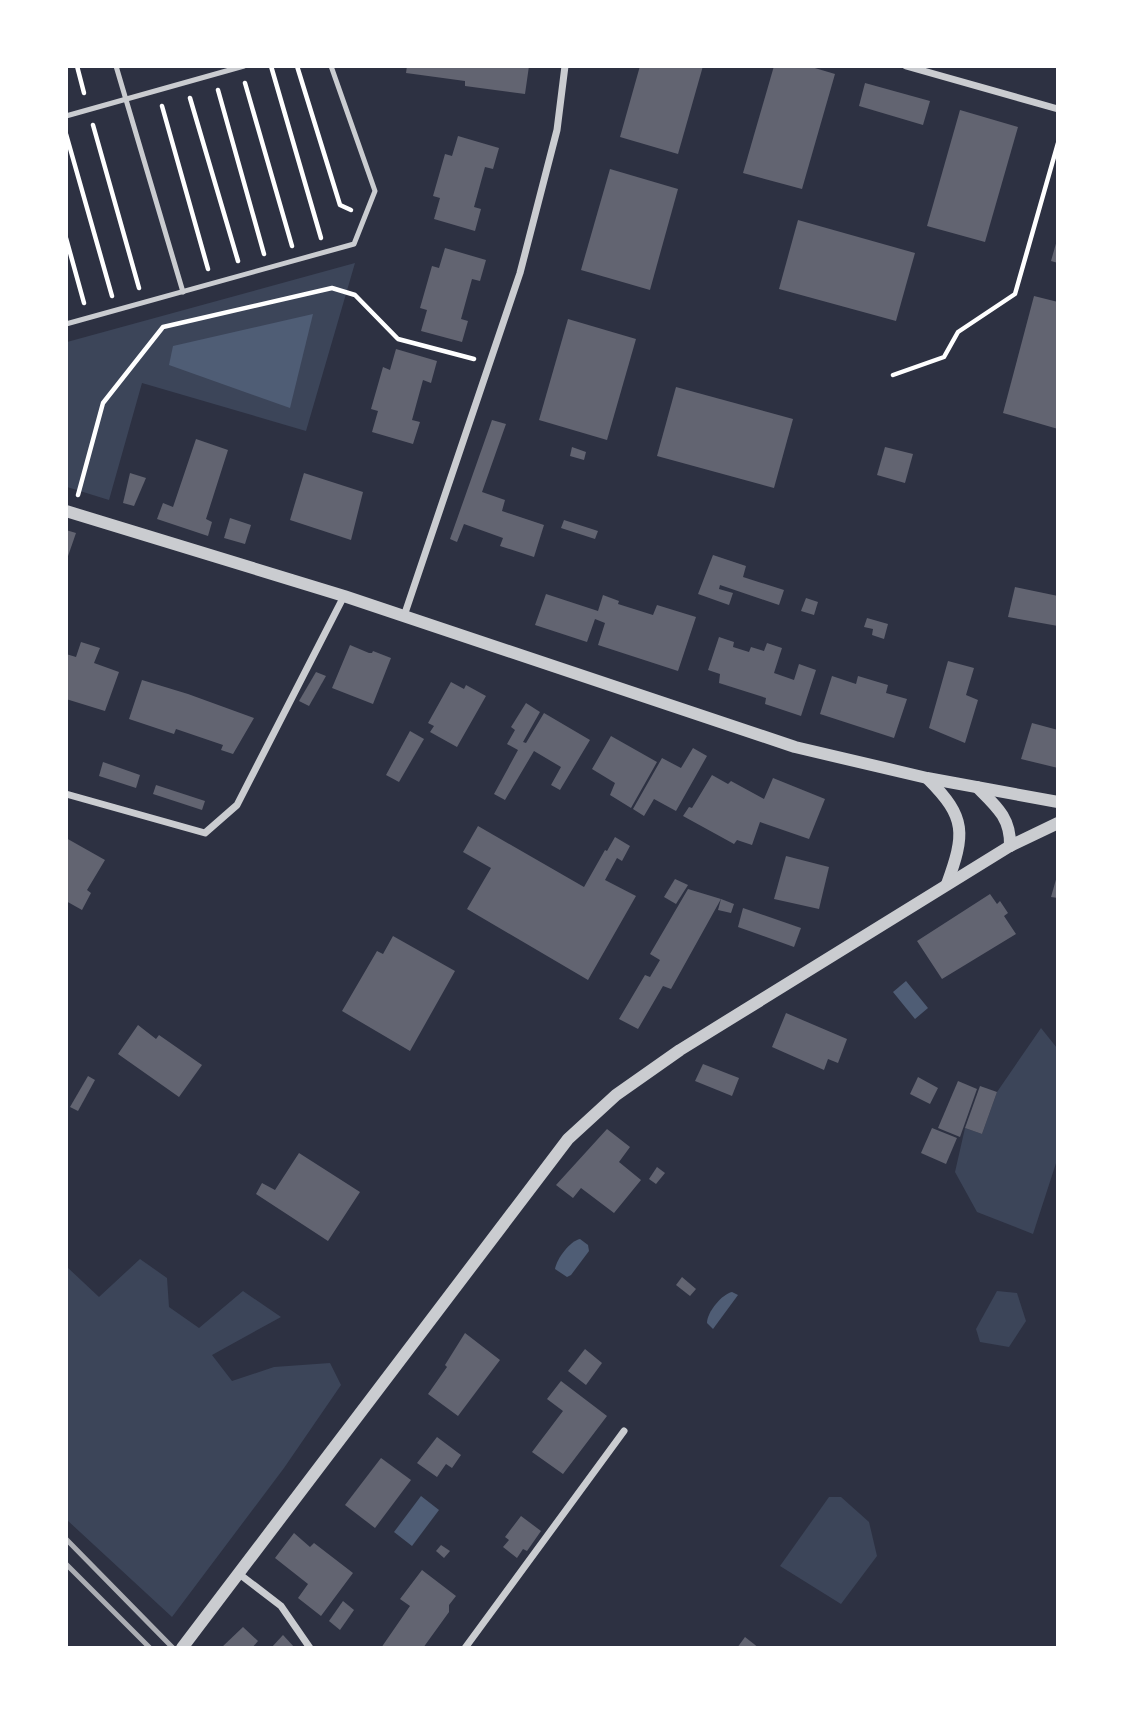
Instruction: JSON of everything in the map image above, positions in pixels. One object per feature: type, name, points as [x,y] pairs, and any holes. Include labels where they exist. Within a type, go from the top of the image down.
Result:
[{"type":"street","points":[[404,616],[520,273],[557,130],[565,66]]},
{"type":"street","points":[[906,66],[1058,109]]},
{"type":"street","points":[[70,512],[344,596],[795,747],[927,778],[1058,802]]},
{"type":"street","points":[[66,794],[205,833],[237,805],[344,596]]},
{"type":"street","points":[[927,778],[951,806],[960,833],[958,852],[947,884]]},
{"type":"street","points":[[977,787],[998,808],[1011,830],[1010,846]]},
{"type":"street","points":[[182,1647],[568,1139],[616,1095],[680,1050],[1010,846],[1058,823]]},
{"type":"street","points":[[465,1647],[624,1430]]},
{"type":"street","points":[[238,1573],[281,1606],[310,1647]]},
{"type":"lane","points":[[116,66],[183,292]]},
{"type":"lane","points":[[66,324],[354,244],[375,191],[331,66]]},
{"type":"lane","points":[[66,116],[242,67]]},
{"type":"path","points":[[77,66],[143,303]]},
{"type":"path","points":[[271,66],[325,252]]},
{"type":"path","points":[[297,66],[340,205],[365,217]]},
{"type":"path","points":[[242,67],[296,260]]},
{"type":"path","points":[[214,75],[268,268]]},
{"type":"path","points":[[186,83],[242,275]]},
{"type":"path","points":[[158,91],[212,284]]},
{"type":"path","points":[[66,134],[116,310]]},
{"type":"path","points":[[893,375],[944,357],[958,332],[1015,294],[1058,143]]},
{"type":"path","points":[[66,238],[88,318]]},
{"type":"path","points":[[70,512],[103,403],[163,327],[332,288],[355,295],[398,339],[490,363]]},
{"type":"shaded area","points":[[355,263],[306,431],[142,383],[109,500],[67,487],[67,342]]},
{"type":"shaded area","points":[[313,314],[290,408],[169,365],[173,346]]},
{"type":"shaded area","points":[[906,981],[928,1008],[915,1019],[893,992]]},
{"type":"shaded area","points":[[1041,1028],[1057,1048],[1058,1157],[1033,1234],[977,1212],[955,1172],[965,1128],[982,1134],[997,1092]]},
{"type":"shaded area","points":[[580,1239],[588,1245],[589,1251],[567,1277],[555,1269],[556,1265],[568,1246]]},
{"type":"shaded area","points":[[140,1259],[167,1278],[169,1307],[199,1328],[243,1291],[281,1317],[212,1355],[232,1381],[274,1367],[330,1363],[341,1385],[284,1468],[172,1617],[67,1520],[67,1267],[99,1297]]},
{"type":"shaded area","points":[[997,1291],[1017,1293],[1026,1321],[1009,1347],[980,1342],[976,1329]]},
{"type":"shaded area","points":[[732,1292],[738,1295],[713,1329],[707,1323],[709,1314],[720,1300]]},
{"type":"shaded area","points":[[421,1496],[439,1510],[412,1546],[394,1532]]},
{"type":"shaded area","points":[[829,1497],[841,1497],[869,1522],[877,1556],[841,1604],[780,1566]]},
{"type":"building","points":[[407,66],[529,66],[525,94],[465,86],[465,81],[406,73]]},
{"type":"building","points":[[640,66],[703,66],[678,154],[620,137]]},
{"type":"building","points":[[774,66],[808,66],[835,74],[802,189],[743,173]]},
{"type":"building","points":[[865,83],[930,101],[923,125],[859,106]]},
{"type":"building","points":[[960,110],[1018,127],[985,242],[927,226]]},
{"type":"building","points":[[458,136],[499,148],[493,169],[485,167],[474,207],[481,209],[475,231],[434,219],[440,198],[433,196],[445,154],[452,156]]},
{"type":"building","points":[[610,169],[678,189],[650,290],[581,270]]},
{"type":"building","points":[[798,220],[915,253],[896,321],[779,289]]},
{"type":"building","points":[[1058,240],[1058,263],[1051,261]]},
{"type":"building","points":[[445,248],[486,260],[480,281],[472,279],[461,319],[468,321],[462,342],[421,331],[427,310],[420,308],[432,266],[439,268]]},
{"type":"building","points":[[1034,296],[1058,302],[1058,429],[1003,413]]},
{"type":"building","points":[[568,319],[636,339],[607,440],[539,420]]},
{"type":"building","points":[[396,349],[437,361],[431,383],[423,380],[412,420],[420,422],[413,444],[372,432],[378,411],[371,409],[383,367],[390,370]]},
{"type":"building","points":[[676,387],[793,419],[774,488],[657,456]]},
{"type":"building","points":[[492,420],[506,424],[482,492],[505,500],[502,511],[544,525],[534,557],[500,546],[503,538],[464,524],[457,542],[450,539]]},
{"type":"building","points":[[196,439],[228,450],[206,519],[212,522],[208,536],[157,519],[163,503],[173,507]]},
{"type":"building","points":[[572,447],[586,452],[584,460],[570,456]]},
{"type":"building","points":[[885,447],[913,454],[905,483],[877,475]]},
{"type":"building","points":[[130,473],[146,478],[134,506],[123,503]]},
{"type":"building","points":[[304,473],[363,492],[351,540],[290,520]]},
{"type":"building","points":[[230,518],[251,525],[245,544],[224,538]]},
{"type":"building","points":[[564,520],[598,531],[595,539],[561,528]]},
{"type":"building","points":[[66,530],[76,533],[67,559],[66,559]]},
{"type":"building","points":[[713,555],[746,566],[743,577],[784,590],[779,605],[720,585],[719,589],[733,593],[729,605],[698,594]]},
{"type":"building","points":[[1015,587],[1058,596],[1058,626],[1008,617]]},
{"type":"building","points":[[546,594],[598,611],[603,595],[619,601],[618,604],[653,615],[657,605],[696,617],[678,671],[598,645],[605,623],[595,619],[587,642],[535,625]]},
{"type":"building","points":[[806,598],[818,602],[814,615],[801,611]]},
{"type":"building","points":[[867,618],[888,624],[884,639],[872,635],[873,629],[864,627]]},
{"type":"building","points":[[719,637],[734,642],[733,647],[749,652],[751,647],[764,651],[767,643],[782,648],[774,673],[794,680],[799,664],[816,670],[801,716],[765,704],[766,698],[719,683],[720,674],[708,670]]},
{"type":"building","points":[[81,642],[100,648],[94,663],[119,672],[105,711],[66,699],[66,654],[76,657]]},
{"type":"building","points":[[350,645],[391,658],[373,704],[332,688]]},
{"type":"building","points":[[948,661],[974,668],[966,695],[978,700],[965,743],[929,728]]},
{"type":"building","points":[[316,672],[326,676],[309,706],[299,701]]},
{"type":"building","points":[[832,676],[856,684],[858,676],[888,685],[886,693],[907,699],[894,738],[820,714]]},
{"type":"building","points":[[142,680],[254,718],[233,754],[221,750],[223,745],[176,729],[174,734],[129,719]]},
{"type":"building","points":[[451,682],[464,689],[466,685],[486,696],[457,747],[430,732],[434,726],[428,723]]},
{"type":"building","points":[[526,703],[540,712],[523,742],[526,743],[544,713],[590,740],[560,790],[551,785],[561,767],[534,751],[505,800],[494,794],[518,750],[507,744],[515,730],[511,727]]},
{"type":"building","points":[[1032,723],[1058,730],[1058,768],[1021,759]]},
{"type":"building","points":[[410,731],[424,739],[399,782],[386,775]]},
{"type":"building","points":[[611,736],[657,762],[631,808],[610,795],[615,783],[592,769]]},
{"type":"building","points":[[693,748],[707,756],[676,811],[654,799],[644,816],[633,809],[662,758],[681,768]]},
{"type":"building","points":[[103,762],[140,775],[136,788],[99,776]]},
{"type":"building","points":[[712,775],[728,784],[731,781],[764,799],[773,778],[825,799],[809,839],[760,822],[752,845],[737,840],[734,844],[683,816],[689,807],[692,808]]},
{"type":"building","points":[[156,785],[205,801],[202,810],[153,794]]},
{"type":"building","points":[[478,826],[584,887],[615,837],[630,846],[622,861],[617,858],[605,880],[636,896],[588,980],[467,909],[491,868],[463,852]]},
{"type":"building","points":[[66,838],[105,860],[87,890],[91,893],[82,910],[66,901]]},
{"type":"building","points":[[786,856],[829,867],[819,909],[774,899]]},
{"type":"building","points":[[1058,876],[1058,898],[1051,897]]},
{"type":"building","points":[[675,879],[688,885],[676,904],[664,897]]},
{"type":"building","points":[[688,889],[721,899],[671,989],[663,986],[638,1029],[619,1019],[645,975],[650,977],[660,960],[650,954]]},
{"type":"building","points":[[990,894],[997,904],[1000,901],[1008,913],[1004,916],[1016,934],[942,979],[917,941]]},
{"type":"building","points":[[721,899],[734,904],[731,913],[718,910]]},
{"type":"building","points":[[743,908],[801,928],[794,947],[738,927]]},
{"type":"building","points":[[393,936],[455,971],[410,1051],[342,1011],[377,951],[383,954]]},
{"type":"building","points":[[786,1013],[847,1039],[838,1063],[828,1059],[824,1070],[772,1047]]},
{"type":"building","points":[[138,1025],[156,1039],[159,1035],[202,1065],[179,1097],[118,1054]]},
{"type":"building","points":[[703,1064],[739,1078],[732,1096],[695,1081]]},
{"type":"building","points":[[88,1076],[95,1080],[78,1111],[70,1107]]},
{"type":"building","points":[[918,1077],[938,1088],[930,1104],[910,1094]]},
{"type":"building","points":[[958,1081],[977,1089],[960,1137],[938,1128]]},
{"type":"building","points":[[980,1086],[997,1092],[982,1134],[965,1128]]},
{"type":"building","points":[[932,1128],[957,1138],[946,1164],[921,1153]]},
{"type":"building","points":[[607,1129],[630,1147],[619,1162],[641,1180],[614,1213],[581,1188],[573,1198],[556,1185]]},
{"type":"building","points":[[299,1153],[360,1192],[328,1241],[256,1194],[262,1183],[275,1190]]},
{"type":"building","points":[[657,1167],[665,1173],[656,1184],[649,1179]]},
{"type":"building","points":[[682,1277],[696,1289],[690,1296],[676,1285]]},
{"type":"building","points":[[465,1333],[500,1360],[458,1416],[428,1394],[447,1367],[445,1365]]},
{"type":"building","points":[[585,1349],[602,1363],[586,1385],[568,1371]]},
{"type":"building","points":[[561,1381],[607,1416],[563,1474],[532,1452],[563,1411],[547,1399]]},
{"type":"building","points":[[437,1437],[461,1455],[452,1468],[446,1464],[437,1477],[417,1463]]},
{"type":"building","points":[[381,1458],[411,1480],[375,1528],[345,1505]]},
{"type":"building","points":[[521,1516],[541,1531],[527,1551],[523,1549],[517,1558],[503,1547],[509,1540],[505,1537]]},
{"type":"building","points":[[294,1533],[310,1547],[314,1543],[353,1573],[321,1616],[298,1598],[308,1584],[275,1558]]},
{"type":"building","points":[[441,1545],[450,1551],[444,1558],[436,1551]]},
{"type":"building","points":[[422,1570],[456,1596],[449,1605],[449,1612],[423,1648],[381,1648],[410,1606],[400,1599]]},
{"type":"building","points":[[343,1601],[354,1610],[340,1630],[329,1621]]},
{"type":"building","points":[[243,1627],[258,1641],[252,1648],[221,1648]]},
{"type":"building","points":[[283,1635],[295,1648],[271,1648]]},
{"type":"building","points":[[745,1637],[759,1648],[737,1648]]},
{"type":"railway","points":[[66,1539],[173,1648]]},
{"type":"railway","points":[[66,1564],[150,1648]]}]
